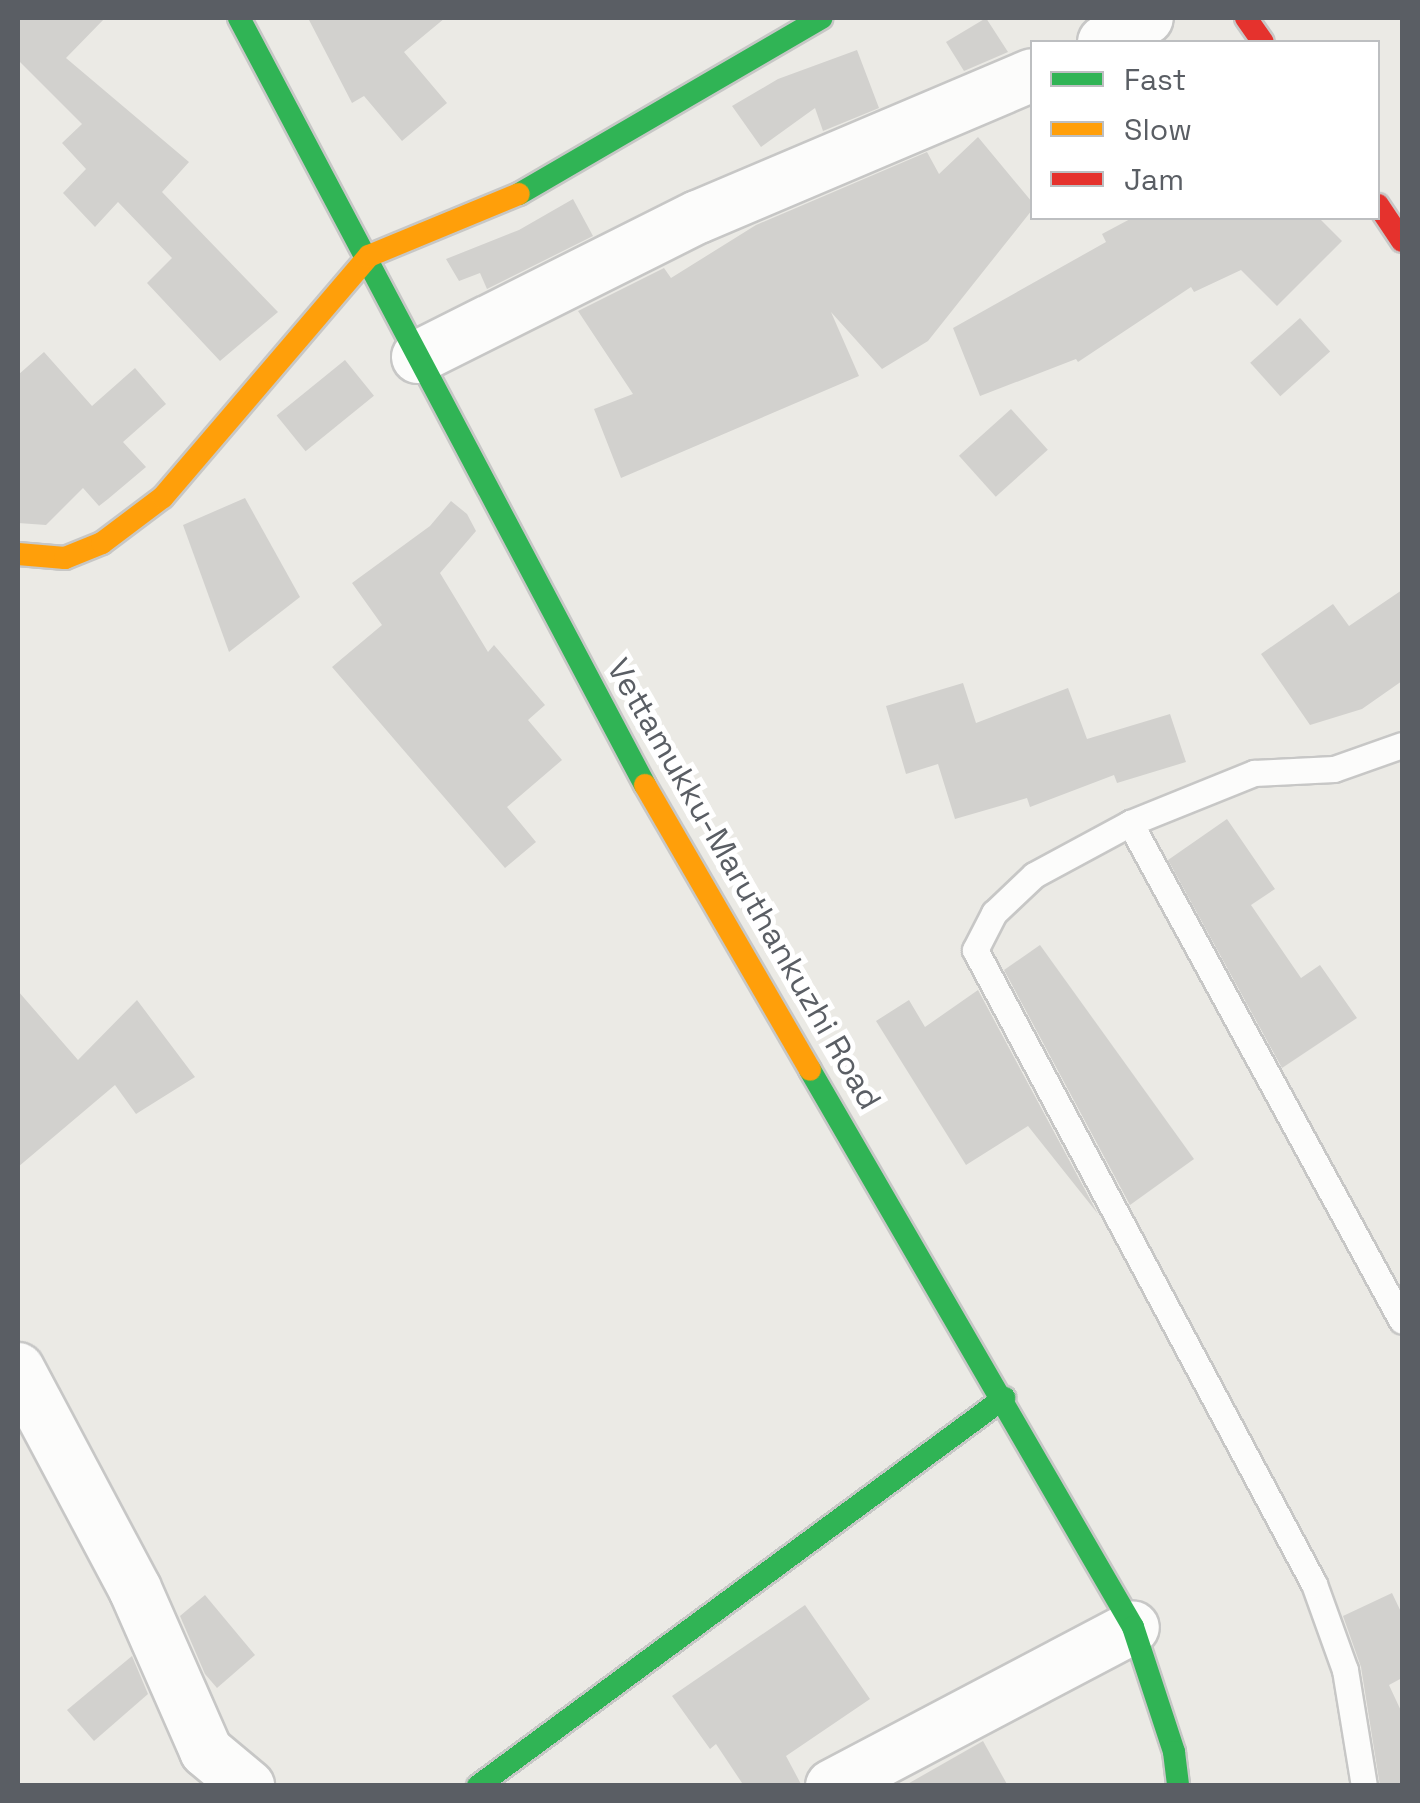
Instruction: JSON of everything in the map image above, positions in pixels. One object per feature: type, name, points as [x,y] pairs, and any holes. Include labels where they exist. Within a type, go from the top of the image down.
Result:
[{"type":"main road","name":"Vettamukku-Maruthankuzhi Road","points":[[240,18],[663,818],[1134,1627],[1174,1752],[1178,1786]]},
{"type":"main road","points":[[18,554],[65,558],[102,543],[163,497],[369,256],[507,201],[821,18]]},
{"type":"main road","points":[[1246,18],[1262,40]]},
{"type":"main road","points":[[1380,208],[1402,240]]},
{"type":"main road","points":[[478,1786],[1004,1398]]},
{"type":"street","points":[[1108,40],[1147,18]]},
{"type":"street","points":[[418,358],[698,217],[1030,76]]},
{"type":"street","points":[[18,1369],[135,1590],[206,1751],[248,1786]]},
{"type":"street","points":[[832,1786],[1134,1627]]},
{"type":"lane","points":[[1364,1786],[1346,1670],[1314,1584],[976,950],[994,912],[1034,875],[1130,823],[1254,773],[1334,769],[1402,744]]},
{"type":"lane","points":[[1130,823],[1402,1321]]},
{"type":"building","points":[[18,18],[105,18],[66,58],[189,162],[162,192],[278,312],[220,361],[147,283],[172,258],[118,202],[95,227],[63,193],[86,169],[62,143],[82,124],[18,60]]},
{"type":"building","points":[[308,18],[445,18],[404,52],[447,103],[402,141],[364,96],[352,103]]},
{"type":"building","points":[[986,18],[1008,52],[964,71],[946,42]]},
{"type":"building","points":[[857,50],[879,108],[823,131],[815,108],[761,147],[732,106],[778,79]]},
{"type":"building","points":[[978,137],[1030,200],[1030,213],[928,341],[882,369],[831,312],[859,376],[621,478],[594,409],[633,394],[578,311],[664,268],[671,278],[756,225],[927,152],[939,174]]},
{"type":"building","points":[[573,199],[593,236],[487,289],[480,273],[459,281],[446,259],[519,230]]},
{"type":"building","points":[[1128,220],[1321,220],[1342,241],[1277,306],[1241,270],[1194,292],[1191,287],[1078,362],[1076,359],[980,396],[953,328],[1106,242],[1102,234]]},
{"type":"building","points":[[1300,318],[1330,351],[1280,396],[1250,363]]},
{"type":"building","points":[[44,352],[92,406],[135,368],[166,404],[123,442],[146,467],[99,506],[83,488],[46,525],[18,523],[18,375]]},
{"type":"building","points":[[345,360],[374,396],[306,451],[277,415]]},
{"type":"building","points":[[1011,409],[1048,450],[996,497],[959,456]]},
{"type":"building","points":[[245,498],[300,597],[229,652],[183,525]]},
{"type":"building","points":[[451,501],[467,514],[476,531],[440,573],[488,652],[494,645],[545,705],[528,720],[562,760],[507,807],[536,842],[505,868],[332,667],[382,625],[352,583],[430,526]]},
{"type":"building","points":[[1402,590],[1402,681],[1362,709],[1310,725],[1261,654],[1333,604],[1349,626]]},
{"type":"building","points":[[963,683],[976,723],[1068,688],[1087,739],[1170,714],[1186,762],[1117,783],[1114,775],[1030,807],[1027,798],[955,819],[938,764],[906,774],[886,706]]},
{"type":"building","points":[[1227,819],[1275,889],[1251,905],[1301,978],[1320,965],[1357,1018],[1282,1068],[1168,860]]},
{"type":"building","points":[[1040,945],[1194,1159],[1130,1205],[1004,970]]},
{"type":"building","points":[[978,990],[1098,1214],[1028,1126],[966,1165],[876,1021],[909,1000],[925,1027]]},
{"type":"building","points":[[18,991],[78,1060],[137,1000],[195,1077],[136,1114],[115,1085],[18,1167]]},
{"type":"building","points":[[1392,1593],[1402,1614],[1402,1678],[1389,1685],[1402,1713],[1402,1786],[1380,1786],[1361,1667],[1343,1616]]},
{"type":"building","points":[[205,1595],[255,1655],[217,1688],[205,1674],[180,1616]]},
{"type":"building","points":[[805,1605],[870,1699],[786,1756],[802,1786],[744,1786],[716,1744],[710,1749],[672,1696]]},
{"type":"building","points":[[132,1656],[148,1694],[94,1741],[67,1710]]},
{"type":"building","points":[[983,1741],[1008,1786],[904,1786]]},
{"type":"traffic: fast","points":[[239,18],[645,785]]},
{"type":"traffic: fast","points":[[519,194],[821,18]]},
{"type":"traffic: fast","points":[[810,1070],[1133,1627],[1174,1752],[1178,1786]]},
{"type":"traffic: fast","points":[[478,1786],[1004,1398]]},
{"type":"traffic: slow","points":[[18,554],[65,558],[102,543],[163,497],[369,256],[519,194]]},
{"type":"traffic: slow","points":[[645,785],[810,1070]]},
{"type":"traffic: jam","points":[[1246,18],[1262,40]]},
{"type":"traffic: jam","points":[[1380,208],[1402,241]]}]
